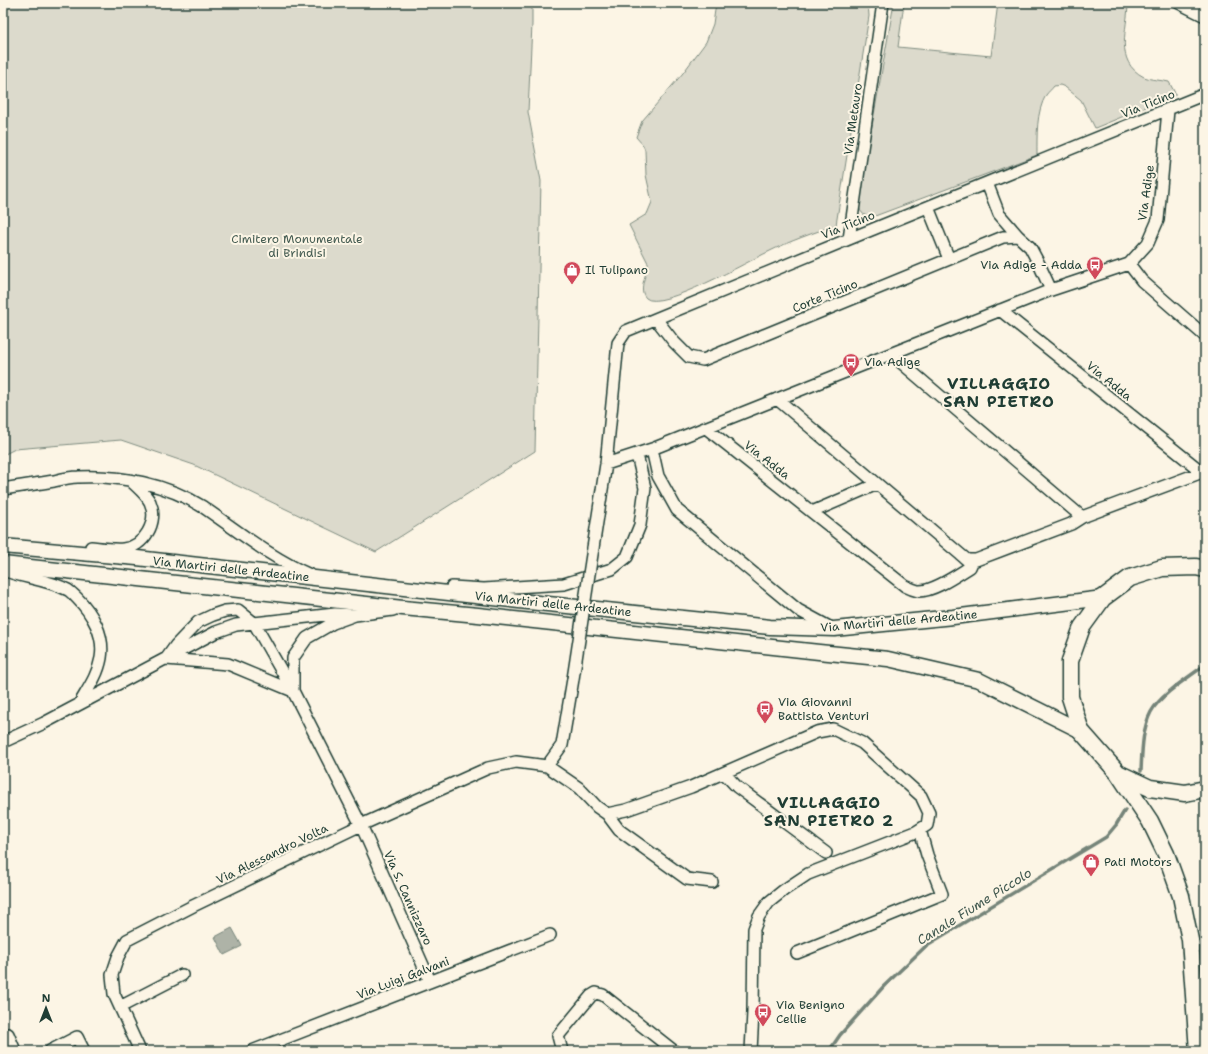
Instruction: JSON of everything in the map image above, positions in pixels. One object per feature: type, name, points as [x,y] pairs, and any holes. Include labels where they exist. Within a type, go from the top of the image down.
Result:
[{"type":"main road","points":[[1198,1051],[1190,940],[1181,896],[1166,854],[1150,821],[1118,773],[1081,731],[1070,697],[1070,661],[1082,627],[1103,598],[1130,578],[1162,568],[1202,566]]},
{"type":"main road","points":[[1118,773],[1150,788],[1185,793],[1205,789]]},
{"type":"street","name":"Via Metauro","points":[[849,239],[883,3]]},
{"type":"street","points":[[1179,3],[1205,16]]},
{"type":"street","name":"Via Ticino","points":[[547,766],[562,745],[606,464],[618,343],[626,331],[928,206],[1205,94]]},
{"type":"street","name":"Via Adige","points":[[606,464],[637,455],[1051,290],[1129,264],[1148,243],[1158,220],[1168,110]]},
{"type":"street","points":[[987,183],[999,214],[1018,236],[1030,247],[1051,290]]},
{"type":"street","points":[[928,206],[950,259]]},
{"type":"street","name":"Corte Ticino","points":[[656,319],[674,342],[689,357],[703,360],[1003,237],[1018,236]]},
{"type":"street","points":[[1129,264],[1142,281],[1205,336]]},
{"type":"street","name":"Via Adda","points":[[1000,310],[1204,471]]},
{"type":"street","points":[[891,354],[1082,517]]},
{"type":"street","points":[[777,399],[967,560],[972,560]]},
{"type":"street","name":"Via Adda","points":[[706,428],[906,586],[917,591],[942,583],[970,567],[972,560],[976,560],[1071,524],[1082,517],[1204,471]]},
{"type":"street","points":[[652,449],[658,476],[677,510],[798,610],[834,629]]},
{"type":"street","points":[[400,588],[429,586],[484,589],[564,584],[612,569],[627,557],[640,525],[646,488],[637,455]]},
{"type":"street","points":[[3,489],[77,477],[131,481],[157,487],[181,496],[201,506],[291,566],[320,579]]},
{"type":"street","points":[[68,552],[83,547],[123,549],[135,545],[147,535],[153,520],[151,504],[144,493],[131,481]]},
{"type":"street","points":[[812,512],[877,484]]},
{"type":"street","name":"Via Martiri delle Ardeatine","points":[[3,546],[770,627],[834,629],[953,617],[1103,598]]},
{"type":"street","name":"Via Martiri delle Ardeatine","points":[[3,564],[888,659],[979,680],[1081,731]]},
{"type":"street","points":[[3,570],[44,580],[69,590],[86,608],[96,624],[100,640],[101,658],[93,680],[80,703]]},
{"type":"street","points":[[3,742],[44,723],[216,632],[236,625],[335,614],[355,615],[403,608]]},
{"type":"street","points":[[166,659],[176,645],[198,622],[213,615],[225,611],[238,610],[254,623]]},
{"type":"street","points":[[166,659],[228,664],[293,691],[293,658],[307,638],[334,623],[355,615]]},
{"type":"street","name":"Via S. Cannizzaro","points":[[254,623],[293,691],[361,825],[430,981]]},
{"type":"street","points":[[607,814],[626,810],[691,787],[817,732],[833,729],[862,743],[921,796],[929,813],[927,825],[920,830],[808,874],[769,902],[758,916],[754,929],[751,1051]]},
{"type":"street","name":"Via Alessandro Volta","points":[[140,1051],[114,994],[112,975],[118,957],[127,940],[193,906],[361,825],[488,768],[516,762],[547,766]]},
{"type":"street","points":[[547,766],[579,788],[597,807],[607,814],[619,830],[687,879],[712,882]]},
{"type":"street","points":[[724,773],[737,787],[826,853]]},
{"type":"street","points":[[797,953],[942,894],[927,855],[920,830]]},
{"type":"street","name":"Via Luigi Galvani","points":[[252,1051],[264,1048],[430,981],[550,935]]},
{"type":"street","points":[[120,1007],[182,974]]},
{"type":"street","points":[[562,1051],[558,1036],[591,996],[596,993],[603,995],[674,1051]]},
{"type":"street","points":[[8,1034],[15,1051]]},
{"type":"street","points":[[50,1051],[77,1037],[84,1051]]},
{"type":"green space","name":"Cimitero Monumentale di Brindisi","points":[[3,3],[532,3],[528,112],[541,181],[535,451],[376,552],[194,465],[121,440],[15,449],[3,455]]},
{"type":"green space","points":[[716,3],[868,3],[869,16],[836,225],[785,244],[686,292],[668,298],[655,300],[646,298],[644,294],[643,286],[648,263],[629,225],[647,214],[652,202],[646,175],[645,150],[643,145],[636,137],[642,121],[683,73],[706,42],[713,24]]},
{"type":"green space","points":[[894,3],[904,3],[898,47],[991,56],[998,3],[1128,3],[1124,44],[1128,62],[1134,70],[1144,77],[1169,82],[1175,95],[1095,128],[1081,100],[1065,87],[1060,85],[1054,86],[1046,95],[1040,109],[1037,155],[875,216],[866,216],[862,213],[858,204]]},
{"type":"shaded area","points":[[232,928],[242,946],[224,955],[215,937]]},
{"type":"waterway","name":"Canale Fiume Piccolo","points":[[1141,771],[1144,733],[1151,712],[1161,699],[1205,665]]},
{"type":"waterway","name":"Canale Fiume Piccolo","points":[[829,1051],[840,1035],[884,986],[927,945],[1106,837],[1116,825],[1125,810]]},
{"type":"place","name":"Via Adige - Adda","points":[[1095,280]]},
{"type":"place","name":"Il Tulipano","points":[[572,285]]},
{"type":"place","name":"Via Adige","points":[[851,377]]},
{"type":"place","name":"Via Giovanni Battista Venturi","points":[[765,724]]},
{"type":"place","name":"Pati Motors","points":[[1091,877]]},
{"type":"place","name":"Via Benigno Cellie","points":[[763,1027]]},
{"type":"district","name":"VILLAGGIO SAN PIETRO","points":[[999,392]]},
{"type":"district","name":"VILLAGGIO SAN PIETRO 2","points":[[829,811]]}]
